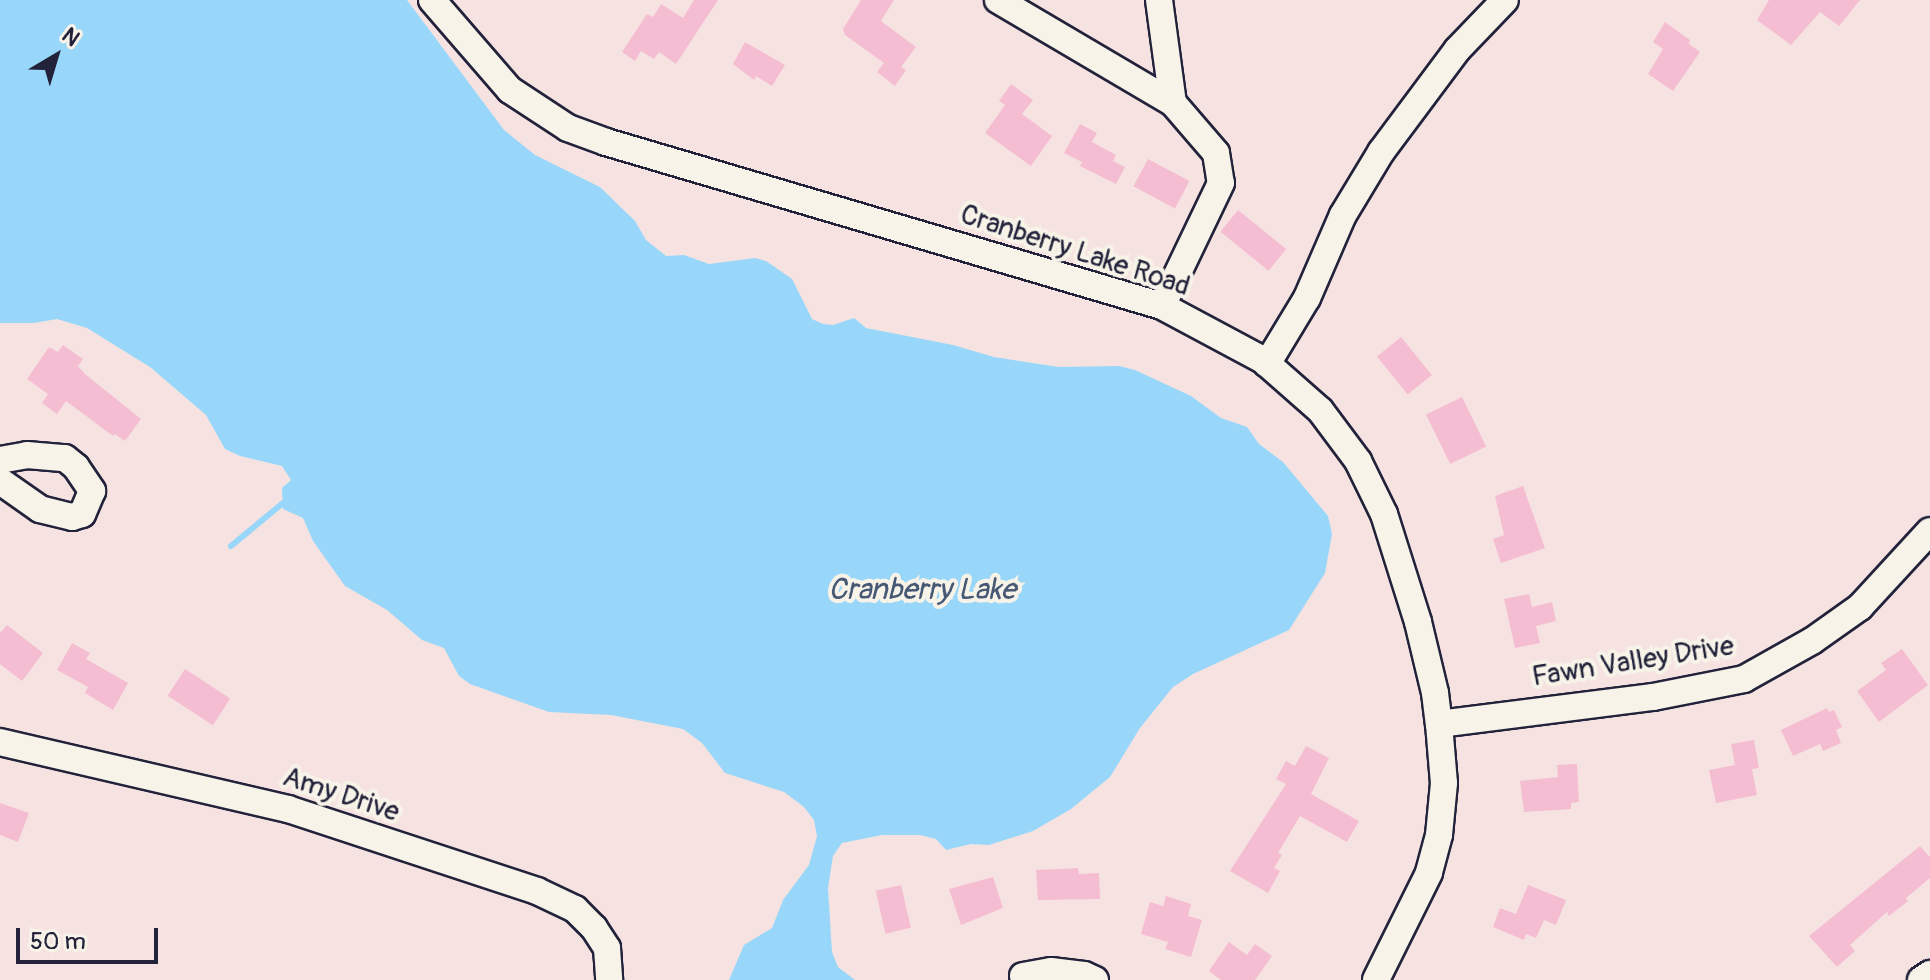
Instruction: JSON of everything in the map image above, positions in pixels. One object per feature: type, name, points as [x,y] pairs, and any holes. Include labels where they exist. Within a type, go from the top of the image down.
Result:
[{"type":"street","name":"Cranberry Lake Road","points":[[432,0],[510,90],[568,128],[606,142],[1162,306],[1267,364],[1320,410],[1358,461],[1384,514],[1418,622],[1439,724],[1444,783],[1439,835],[1429,873],[1376,980]]},
{"type":"street","points":[[998,0],[1173,103],[1216,153],[1221,183],[1162,306]]},
{"type":"street","points":[[1159,0],[1173,103]]},
{"type":"street","points":[[1267,364],[1307,298],[1343,215],[1381,152],[1457,50],[1505,0]]},
{"type":"street","points":[[0,460],[37,454],[65,458],[76,467],[92,491],[82,514],[72,517],[40,509],[0,481]]},
{"type":"street","name":"Fawn Valley Drive","points":[[1439,724],[1653,697],[1744,679],[1812,641],[1860,607],[1930,531]]},
{"type":"street","name":"Amy Drive","points":[[0,742],[288,809],[537,891],[575,909],[594,928],[607,948],[609,980]]},
{"type":"street","points":[[1023,976],[1051,971],[1084,975],[1095,980]]},
{"type":"street","points":[[1921,980],[1930,974]]},
{"type":"water","name":"Cranberry Lake","points":[[0,0],[407,0],[504,130],[535,155],[600,187],[635,221],[646,240],[666,256],[684,255],[709,264],[755,258],[766,261],[792,279],[812,319],[823,324],[833,325],[854,318],[866,328],[953,345],[994,357],[1059,367],[1119,366],[1135,370],[1191,396],[1221,418],[1247,427],[1259,444],[1283,462],[1328,516],[1332,534],[1325,573],[1289,630],[1193,674],[1173,687],[1140,728],[1110,777],[1071,809],[1033,831],[989,845],[971,844],[946,850],[936,839],[920,835],[882,835],[842,843],[833,856],[828,888],[832,952],[838,967],[855,980],[729,980],[744,945],[772,928],[783,900],[809,865],[817,836],[814,820],[804,807],[784,792],[725,773],[702,743],[683,729],[611,715],[549,712],[470,684],[459,676],[444,648],[422,640],[387,610],[345,586],[313,541],[303,518],[283,509],[282,488],[291,480],[282,466],[240,456],[225,449],[206,415],[150,367],[87,328],[57,319],[0,323]]},
{"type":"building","points":[[694,0],[718,0],[676,64],[659,52],[654,59],[641,51],[635,61],[622,52],[647,14],[653,17],[661,4],[683,18]]},
{"type":"building","points":[[861,0],[894,0],[881,21],[916,47],[901,67],[906,70],[895,86],[877,72],[884,63],[845,35],[843,29]]},
{"type":"building","points":[[1769,0],[1860,0],[1839,26],[1820,12],[1791,45],[1757,20]]},
{"type":"building","points":[[1665,22],[1690,40],[1689,44],[1700,52],[1673,91],[1648,74],[1663,49],[1653,42]]},
{"type":"building","points":[[745,42],[785,65],[772,86],[756,76],[754,80],[733,64]]},
{"type":"building","points":[[1011,84],[1033,100],[1022,114],[1052,136],[1031,166],[985,133],[1005,105],[999,101]]},
{"type":"building","points":[[1080,124],[1097,133],[1092,142],[1116,155],[1113,161],[1125,167],[1116,184],[1080,166],[1082,162],[1064,153]]},
{"type":"building","points":[[1148,159],[1189,181],[1175,208],[1133,186]]},
{"type":"building","points":[[1238,210],[1286,249],[1269,271],[1220,232]]},
{"type":"building","points":[[1401,337],[1432,375],[1408,395],[1377,357]]},
{"type":"building","points":[[63,345],[83,359],[78,366],[85,374],[141,419],[125,441],[115,434],[113,436],[66,401],[57,414],[42,403],[48,394],[27,379],[49,347],[58,352]]},
{"type":"building","points":[[1462,397],[1486,446],[1450,464],[1426,415]]},
{"type":"building","points":[[1523,486],[1545,548],[1501,563],[1493,539],[1504,535],[1495,496]]},
{"type":"building","points":[[1529,594],[1532,607],[1552,602],[1556,621],[1536,626],[1540,643],[1515,648],[1504,599]]},
{"type":"building","points":[[7,625],[43,653],[22,681],[0,664],[0,633]]},
{"type":"building","points":[[72,643],[90,653],[86,659],[128,683],[113,710],[85,693],[88,687],[57,670]]},
{"type":"building","points":[[1902,649],[1928,685],[1879,722],[1857,691],[1886,670],[1881,663]]},
{"type":"building","points":[[185,669],[230,698],[213,725],[168,696]]},
{"type":"building","points":[[1827,708],[1829,712],[1834,710],[1842,727],[1836,730],[1841,743],[1823,751],[1820,744],[1793,756],[1781,730]]},
{"type":"building","points":[[1754,740],[1759,768],[1752,769],[1757,795],[1716,803],[1709,770],[1735,765],[1731,744]]},
{"type":"building","points":[[1306,746],[1329,758],[1311,794],[1359,821],[1347,842],[1300,816],[1278,853],[1282,855],[1274,868],[1280,871],[1268,893],[1230,871],[1286,784],[1276,779],[1286,761],[1295,766]]},
{"type":"building","points":[[1577,764],[1579,802],[1571,803],[1571,809],[1524,812],[1520,781],[1558,777],[1557,765]]},
{"type":"building","points":[[0,803],[29,813],[18,842],[0,835]]},
{"type":"building","points":[[1920,846],[1930,857],[1930,878],[1906,898],[1908,901],[1889,916],[1887,912],[1850,945],[1855,951],[1837,967],[1809,936]]},
{"type":"building","points":[[1078,868],[1079,874],[1099,873],[1100,899],[1038,900],[1036,870]]},
{"type":"building","points":[[993,877],[1003,908],[961,925],[949,889]]},
{"type":"building","points":[[901,885],[911,928],[886,934],[876,891]]},
{"type":"building","points":[[1528,885],[1566,900],[1556,925],[1544,920],[1536,938],[1526,934],[1524,940],[1493,927],[1500,908],[1516,914]]},
{"type":"building","points":[[1166,896],[1191,904],[1188,916],[1202,920],[1191,957],[1165,949],[1168,942],[1141,934],[1150,902],[1163,906]]},
{"type":"building","points":[[1229,942],[1247,955],[1255,944],[1272,956],[1255,980],[1221,980],[1209,971]]},
{"type":"waterway","points":[[231,546],[283,503]]}]
